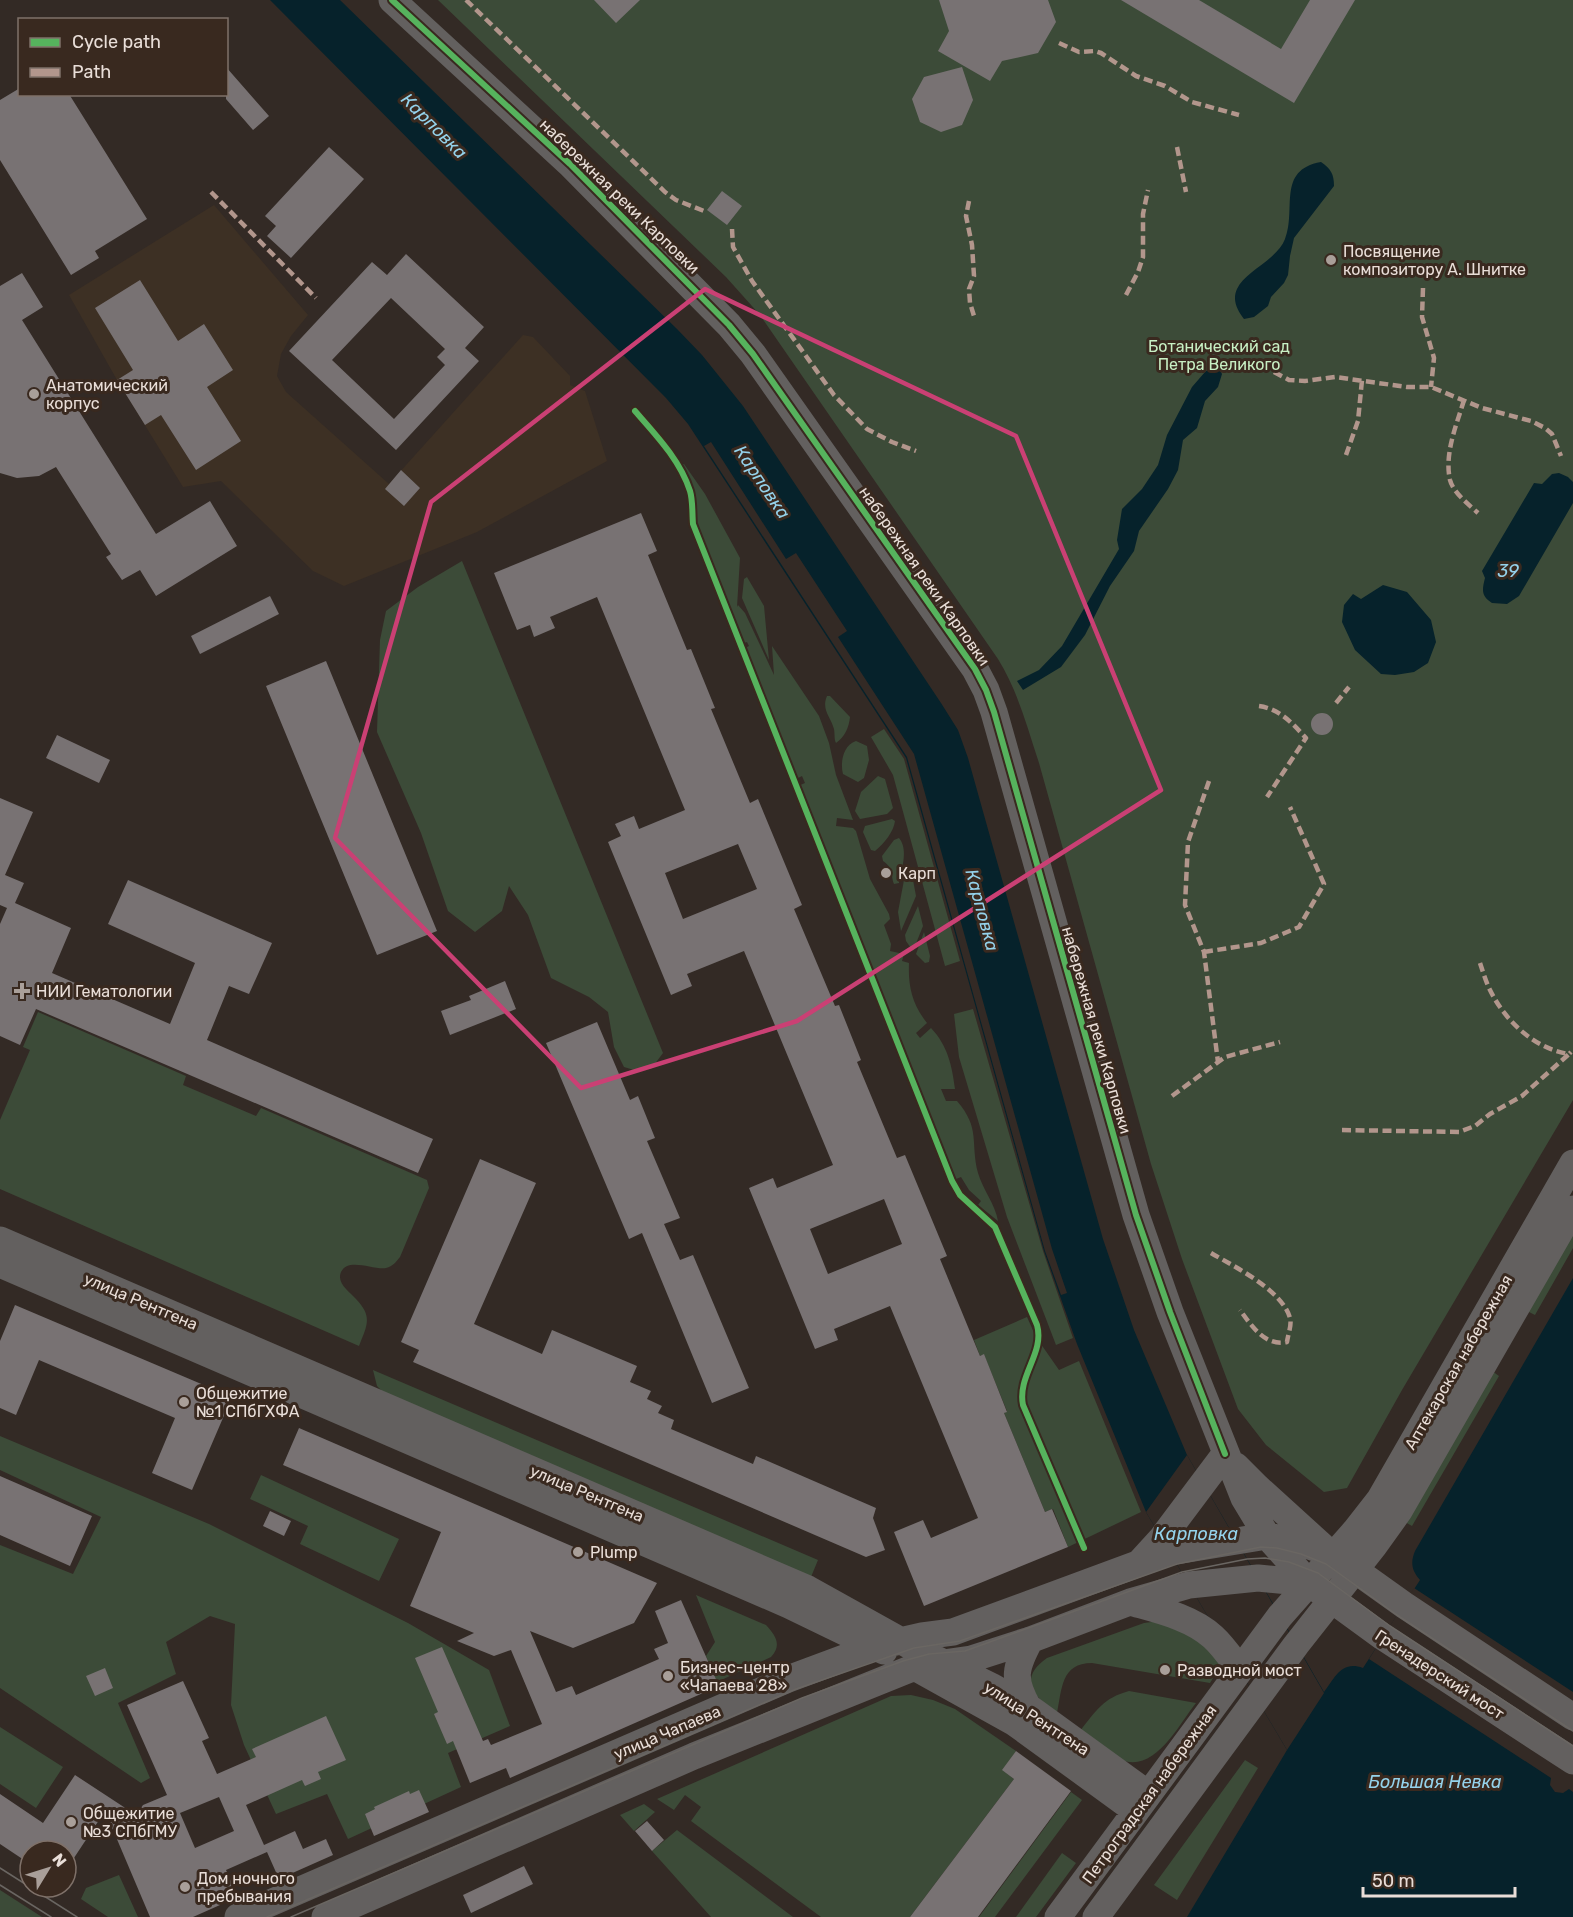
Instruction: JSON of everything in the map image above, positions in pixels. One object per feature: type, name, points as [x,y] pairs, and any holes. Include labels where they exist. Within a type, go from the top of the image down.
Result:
[{"type":"street","name":"набережная реки Карповки","points":[[392,0],[570,164],[704,297],[729,325],[753,354],[975,669],[994,712],[1136,1215],[1170,1312],[1244,1498],[1267,1536],[1309,1583]]},
{"type":"street","name":"Аптекарская набережная","points":[[1332,1600],[1344,1562],[1573,1163]]},
{"type":"street","name":"Аптекарская набережная","points":[[1344,1562],[1399,1511],[1573,1209]]},
{"type":"street","name":"улица Рентгена","points":[[0,1240],[808,1588],[902,1641],[1028,1707],[1142,1803]]},
{"type":"street","name":"улица Рентгена","points":[[0,1264],[789,1605],[915,1667],[1015,1723],[1142,1803]]},
{"type":"street","name":"набережная реки Карповки","points":[[1225,1454],[1257,1487],[1344,1562]]},
{"type":"street","name":"улица Чапаева","points":[[238,1917],[788,1679],[874,1647],[953,1632],[1139,1563],[1166,1545],[1203,1484],[1225,1454]]},
{"type":"street","points":[[1166,1545],[1236,1541],[1267,1536],[1299,1542],[1344,1562],[1404,1605],[1573,1717]]},
{"type":"street","points":[[1309,1583],[1344,1562]]},
{"type":"street","name":"улица Чапаева","points":[[342,1914],[684,1761],[915,1667],[971,1659],[1030,1640],[1130,1602],[1189,1585],[1258,1578],[1309,1583]]},
{"type":"street","name":"Гренадерский мост","points":[[1309,1583],[1383,1637],[1573,1761]]},
{"type":"street","name":"Петроградская набережная","points":[[1058,1917],[1280,1616],[1309,1583]]},
{"type":"street","name":"Петроградская набережная","points":[[1096,1917],[1296,1645],[1332,1600]]},
{"type":"street","points":[[1130,1602],[1194,1624],[1211,1635],[1225,1649],[1240,1670]]},
{"type":"street","points":[[1028,1707],[1020,1692],[1016,1677],[1019,1659],[1030,1640]]},
{"type":"street","points":[[330,1877],[342,1914]]},
{"type":"highlighted area","points":[[705,289],[1016,436],[1161,790],[797,1021],[581,1088],[335,838],[431,502]]},
{"type":"shaded area","points":[[214,205],[308,315],[291,336],[281,354],[277,376],[286,392],[389,484],[523,335],[533,337],[570,376],[570,385],[585,391],[607,461],[477,532],[344,586],[313,571],[221,481],[183,487],[117,380],[69,295]]},
{"type":"green space","name":"Ботанический сад Петра Великого","points":[[438,0],[1573,0],[1573,1100],[1347,1488],[1324,1492],[1266,1445],[1238,1409],[1182,1259],[1151,1164],[1039,763],[1017,696],[998,659],[760,315],[726,277]]},
{"type":"green space","points":[[684,464],[705,494],[740,558],[737,607],[738,605],[745,613],[774,675],[772,646],[819,716],[829,743],[836,775],[853,820],[837,818],[836,826],[853,828],[856,831],[870,879],[889,914],[890,919],[884,925],[891,944],[890,951],[904,954],[902,961],[909,963],[912,994],[927,1023],[916,1033],[920,1038],[931,1028],[942,1042],[951,1064],[955,1089],[941,1089],[946,1101],[957,1101],[969,1120],[974,1136],[978,1173],[998,1221],[978,1205],[981,1201],[969,1190],[961,1177],[956,1179],[798,786],[805,783],[802,776],[794,780],[743,649],[749,646],[747,642],[741,644],[693,524],[690,493],[678,465]]},
{"type":"green space","points":[[462,561],[663,1053],[651,1069],[634,1070],[624,1067],[614,1047],[608,1012],[589,997],[551,978],[528,915],[509,886],[502,911],[475,932],[448,911],[421,833],[377,732],[380,640],[386,611],[418,587]]},
{"type":"green space","points":[[747,577],[764,606],[769,660],[742,598],[744,579]]},
{"type":"green space","points":[[827,696],[830,696],[850,717],[846,732],[836,743],[834,729],[825,705]]},
{"type":"green space","points":[[884,729],[904,759],[960,961],[945,966],[893,775],[871,737]]},
{"type":"green space","points":[[856,741],[867,746],[869,760],[864,778],[858,782],[843,774],[842,770],[845,750]]},
{"type":"green space","points":[[878,776],[885,779],[893,808],[887,814],[860,819],[855,811],[861,792]]},
{"type":"green space","points":[[892,819],[895,821],[888,837],[875,851],[871,850],[863,832],[865,826]]},
{"type":"green space","points":[[899,838],[904,848],[904,860],[899,883],[894,884],[891,869],[883,861],[882,856],[894,840]]},
{"type":"green space","points":[[907,877],[913,880],[916,896],[901,931],[898,912],[904,880]]},
{"type":"green space","points":[[918,906],[923,926],[913,951],[905,935]]},
{"type":"green space","points":[[924,932],[930,956],[929,962],[925,963],[916,954]]},
{"type":"green space","points":[[973,1009],[1043,1251],[1073,1338],[1056,1345],[1007,1217],[959,1057],[954,1014]]},
{"type":"green space","points":[[38,1012],[186,1076],[183,1085],[256,1116],[261,1108],[427,1180],[429,1188],[396,1262],[386,1268],[349,1265],[341,1272],[342,1284],[361,1305],[367,1316],[366,1327],[359,1346],[0,1189],[0,1120],[30,1050],[23,1047]]},
{"type":"green space","points":[[1573,1230],[1573,1248],[1535,1315],[1527,1311]]},
{"type":"green space","points":[[1027,1317],[1036,1337],[1059,1370],[1079,1361],[1141,1512],[1068,1547],[1053,1509],[1045,1512],[1004,1413],[1007,1411],[984,1355],[980,1356],[974,1340]]},
{"type":"green space","points":[[373,1370],[818,1560],[811,1577],[383,1392],[377,1386]]},
{"type":"green space","points":[[1492,1371],[1499,1376],[1412,1526],[1405,1522]]},
{"type":"green space","points":[[0,1436],[209,1524],[408,1623],[489,1670],[510,1726],[448,1753],[461,1787],[348,1839],[327,1794],[276,1814],[244,1745],[231,1705],[235,1624],[210,1616],[166,1642],[176,1674],[118,1703],[150,1778],[141,1783],[0,1688],[0,1545],[73,1574],[101,1517],[0,1470]]},
{"type":"green space","points":[[261,1475],[399,1539],[379,1581],[300,1544],[308,1526],[250,1499]]},
{"type":"green space","points":[[696,1595],[766,1625],[773,1633],[777,1645],[771,1657],[717,1682],[706,1656],[715,1642]]},
{"type":"green space","points":[[1159,1621],[1205,1638],[1220,1659],[1218,1670],[1210,1683],[1092,1663],[1082,1664],[1074,1667],[1065,1679],[1057,1713],[1042,1701],[1032,1687],[1033,1673],[1047,1658],[1144,1623]]},
{"type":"green space","points":[[1129,1691],[1196,1703],[1163,1747],[1142,1761],[1130,1762],[1117,1758],[1080,1731],[1106,1701]]},
{"type":"green space","points":[[911,1695],[933,1700],[955,1709],[1016,1751],[1003,1770],[1014,1779],[910,1917],[821,1917],[691,1821],[701,1807],[685,1795],[674,1810],[657,1799],[891,1696]]},
{"type":"green space","points":[[0,1727],[63,1767],[36,1808],[0,1784]]},
{"type":"green space","points":[[1245,1760],[1258,1768],[1177,1900],[1154,1885]]},
{"type":"green space","points":[[1071,1792],[1082,1800],[995,1917],[979,1917]]},
{"type":"green space","points":[[644,1804],[655,1812],[634,1831],[620,1815]]},
{"type":"green space","points":[[677,1830],[793,1917],[711,1917],[652,1851]]},
{"type":"green space","points":[[1062,1853],[1076,1863],[1036,1917],[1016,1917]]},
{"type":"green space","points":[[119,1875],[138,1917],[108,1917],[81,1899],[86,1888]]},
{"type":"green space","points":[[0,1890],[42,1917],[0,1917]]},
{"type":"water","points":[[270,0],[340,0],[702,355],[743,406],[958,730],[968,758],[1103,1239],[1134,1330],[1187,1455],[1324,1692],[1344,1668],[1355,1666],[1363,1668],[1420,1580],[1413,1567],[1415,1551],[1573,1278],[1573,1917],[1187,1917],[1287,1750],[1146,1512],[1077,1344],[1044,1251],[906,758],[688,424],[666,398]]},
{"type":"water","points":[[1321,162],[1331,172],[1334,186],[1294,238],[1288,275],[1284,283],[1271,297],[1268,306],[1254,317],[1244,319],[1236,305],[1237,289],[1247,277],[1275,253],[1285,239],[1293,182],[1298,173],[1307,166]]},
{"type":"water","points":[[1218,366],[1222,374],[1218,387],[1205,401],[1197,428],[1183,440],[1178,470],[1168,489],[1139,531],[1134,551],[1110,586],[1085,635],[1061,667],[1023,690],[1017,681],[1039,670],[1062,646],[1119,549],[1117,540],[1122,509],[1142,489],[1158,465],[1167,435],[1192,387],[1211,367]]},
{"type":"water","name":"39","points":[[1559,473],[1573,482],[1573,503],[1519,596],[1507,604],[1492,603],[1483,592],[1485,578],[1482,571],[1534,483],[1542,484],[1552,474]]},
{"type":"water","points":[[1383,585],[1407,592],[1431,620],[1436,642],[1428,663],[1414,672],[1395,675],[1381,674],[1355,650],[1342,622],[1344,605],[1353,594],[1361,599]]},
{"type":"pier","points":[[711,442],[786,559],[796,553],[847,631],[838,637],[914,754],[1052,1249],[1067,1293],[1061,1295],[1045,1251],[907,757],[704,446]]},
{"type":"pier","points":[[1187,1455],[1324,1693],[1287,1750],[1146,1512]]},
{"type":"pier","points":[[1414,1588],[1573,1692],[1573,1792],[1569,1789],[1563,1793],[1555,1792],[1550,1785],[1551,1778],[1369,1659]]},
{"type":"building","points":[[594,0],[640,0],[616,23]]},
{"type":"building","points":[[939,0],[1048,0],[1056,22],[1038,53],[1002,61],[990,81],[938,51],[949,31]]},
{"type":"building","points":[[1121,0],[1199,0],[1281,49],[1310,0],[1355,0],[1294,103]]},
{"type":"building","points":[[962,67],[973,100],[962,125],[941,132],[920,122],[912,99],[924,77]]},
{"type":"building","points":[[228,69],[269,116],[253,130],[226,99]]},
{"type":"building","points":[[18,89],[18,96],[70,96],[147,219],[95,251],[99,258],[71,275],[0,160],[0,100]]},
{"type":"building","points":[[329,147],[364,179],[291,258],[267,236],[276,226],[265,216]]},
{"type":"building","points":[[722,191],[742,206],[727,225],[707,210]]},
{"type":"building","points":[[406,254],[484,327],[465,348],[479,361],[396,450],[289,351],[372,262],[387,275]],"holes":[[[391,298],[445,349],[437,357],[445,365],[394,419],[332,360]]]},
{"type":"building","name":"Анатомический корпус","points":[[22,273],[43,307],[22,320],[156,534],[210,501],[237,546],[156,596],[140,570],[122,580],[106,557],[111,554],[56,467],[39,476],[17,478],[0,473],[0,286]]},
{"type":"building","points":[[140,280],[178,341],[204,324],[233,370],[207,387],[241,441],[196,470],[161,415],[145,425],[117,380],[133,370],[95,308]]},
{"type":"building","points":[[401,470],[420,488],[404,506],[385,489]]},
{"type":"building","points":[[641,513],[657,551],[648,555],[687,650],[691,649],[715,708],[711,709],[750,803],[758,799],[802,905],[794,909],[835,1006],[839,1005],[861,1060],[857,1062],[897,1158],[905,1155],[947,1256],[940,1259],[980,1356],[984,1354],[1007,1412],[1004,1413],[1045,1512],[1052,1509],[1068,1547],[924,1606],[894,1532],[923,1520],[931,1538],[978,1518],[890,1306],[834,1329],[838,1340],[815,1349],[749,1188],[773,1178],[777,1188],[833,1165],[744,951],[687,974],[692,986],[671,995],[608,842],[621,836],[615,824],[634,816],[639,829],[685,810],[597,597],[550,617],[555,628],[534,637],[530,625],[517,630],[494,573]],"holes":[[[738,844],[757,889],[683,919],[665,873]],[[884,1199],[902,1244],[828,1274],[810,1229]]]},
{"type":"building","points":[[270,596],[279,614],[200,654],[191,636]]},
{"type":"building","points":[[326,661],[437,931],[377,955],[266,686]]},
{"type":"building","points":[[1322,713],[1330,716],[1333,724],[1330,732],[1322,735],[1314,732],[1311,724],[1314,716]]},
{"type":"building","points":[[57,735],[110,760],[99,783],[46,758]]},
{"type":"building","points":[[0,798],[33,812],[5,875],[24,883],[15,903],[71,928],[52,973],[170,1024],[195,963],[108,924],[128,880],[272,943],[249,994],[229,986],[207,1040],[433,1139],[418,1173],[36,1009],[20,1045],[0,1036],[0,924],[7,908],[0,905]]},
{"type":"building","points":[[505,981],[516,1009],[450,1035],[441,1011],[471,1000],[469,996]]},
{"type":"building","points":[[597,1022],[630,1100],[638,1096],[655,1138],[647,1141],[680,1218],[664,1224],[680,1260],[693,1255],[749,1388],[712,1403],[642,1233],[629,1239],[546,1043]]},
{"type":"building","points":[[480,1159],[536,1183],[474,1324],[542,1354],[552,1330],[637,1366],[630,1382],[651,1391],[647,1399],[662,1406],[658,1413],[674,1420],[671,1429],[753,1464],[756,1456],[876,1508],[873,1518],[885,1550],[866,1557],[413,1362],[419,1350],[401,1342]]},
{"type":"building","name":"Общежитие №1 СПбГХФА","points":[[15,1305],[232,1397],[192,1490],[152,1473],[175,1418],[39,1360],[16,1415],[0,1408],[0,1341]]},
{"type":"building","points":[[299,1428],[657,1583],[634,1623],[573,1648],[530,1631],[556,1692],[572,1686],[576,1695],[659,1659],[654,1649],[668,1643],[655,1611],[681,1600],[719,1686],[510,1778],[506,1768],[470,1783],[453,1741],[447,1744],[434,1714],[438,1712],[415,1658],[442,1647],[483,1741],[488,1739],[491,1745],[542,1724],[511,1650],[494,1656],[457,1641],[474,1633],[410,1606],[441,1532],[283,1465]]},
{"type":"building","points":[[0,1476],[92,1516],[70,1566],[0,1535]]},
{"type":"building","points":[[270,1511],[291,1521],[284,1536],[263,1526]]},
{"type":"building","points":[[105,1668],[113,1688],[95,1696],[86,1676]]},
{"type":"building","points":[[183,1681],[209,1738],[202,1741],[217,1774],[256,1757],[252,1749],[326,1716],[346,1760],[318,1772],[321,1779],[305,1786],[302,1780],[246,1805],[264,1845],[295,1831],[303,1849],[326,1839],[333,1855],[279,1879],[267,1852],[226,1870],[238,1897],[193,1917],[150,1917],[105,1811],[78,1852],[78,1839],[18,1839],[18,1856],[0,1844],[0,1794],[43,1823],[75,1775],[136,1815],[143,1805],[167,1795],[127,1705]],"holes":[[[219,1797],[234,1831],[195,1848],[180,1813]]]},
{"type":"building","points":[[1016,1751],[1071,1791],[978,1917],[910,1917],[1014,1779],[1002,1770]]},
{"type":"building","points":[[419,1790],[429,1812],[374,1836],[365,1814],[375,1809],[374,1807],[409,1791],[410,1794]]},
{"type":"building","points":[[647,1821],[664,1840],[652,1851],[635,1831]]},
{"type":"building","points":[[524,1866],[533,1884],[471,1913],[463,1895]]},
{"type":"tram line","points":[[267,1917],[796,1689],[914,1648],[960,1641],[1177,1564],[1261,1547],[1301,1554],[1326,1564],[1397,1615],[1573,1731]]},
{"type":"tram line","points":[[291,1917],[802,1698],[903,1661],[929,1654],[965,1651],[1182,1572],[1247,1559],[1265,1558],[1289,1562],[1318,1573],[1390,1626],[1573,1746]]},
{"type":"tram line","points":[[0,1868],[77,1917]]},
{"type":"tram line","points":[[0,1885],[51,1917]]},
{"type":"marked path","points":[[466,0],[665,192],[676,200],[704,211]]},
{"type":"marked path","points":[[1059,43],[1079,52],[1101,53],[1136,76],[1165,86],[1192,102],[1239,115]]},
{"type":"marked path","points":[[1177,147],[1186,192]]},
{"type":"marked path","points":[[1126,295],[1143,257],[1143,214],[1148,190]]},
{"type":"marked path","points":[[211,192],[316,298]]},
{"type":"marked path","points":[[969,201],[966,216],[972,245],[974,276],[969,289],[974,316]]},
{"type":"marked path","points":[[732,229],[733,247],[752,281],[834,395],[867,429],[916,451]]},
{"type":"marked path","points":[[1423,288],[1422,317],[1434,358],[1431,387]]},
{"type":"marked path","points":[[1274,372],[1289,380],[1305,381],[1335,377],[1407,387],[1431,387],[1482,408],[1531,421],[1545,428],[1552,434],[1561,456]]},
{"type":"marked path","points":[[1346,455],[1358,421],[1362,380]]},
{"type":"marked path","points":[[1464,400],[1452,439],[1449,459],[1450,480],[1461,498],[1478,513]]},
{"type":"marked path","points":[[1336,703],[1349,687]]},
{"type":"marked path","points":[[1259,706],[1279,713],[1306,738],[1267,797]]},
{"type":"marked path","points":[[1209,781],[1188,842],[1185,905],[1204,952],[1218,1062]]},
{"type":"marked path","points":[[1204,952],[1261,943],[1299,927],[1324,884],[1290,807]]},
{"type":"marked path","points":[[1480,963],[1496,1001],[1522,1032],[1556,1051],[1569,1054],[1571,1052]]},
{"type":"marked path","points":[[1172,1096],[1225,1057],[1280,1042]]},
{"type":"marked path","points":[[1342,1130],[1459,1132],[1475,1126],[1490,1114],[1522,1096],[1569,1054]]},
{"type":"marked path","points":[[1211,1253],[1256,1280],[1278,1298],[1290,1318],[1287,1342],[1279,1343],[1265,1338],[1240,1310]]},
{"type":"cycle path","points":[[392,0],[570,164],[729,325],[753,354],[975,669],[994,712],[1136,1215],[1170,1312],[1225,1454]]},
{"type":"cycle path","points":[[635,411],[667,448],[686,480],[691,495],[693,524],[952,1181],[960,1195],[995,1227],[1037,1325],[1037,1345],[1024,1384],[1023,1405],[1084,1548]]},
{"type":"place","name":"Посвящение композитору А. Шнитке","points":[[1331,260]]},
{"type":"place","name":"Анатомический корпус","points":[[34,394]]},
{"type":"place","name":"Карп","points":[[886,873]]},
{"type":"place","name":"НИИ Гематологии","points":[[22,991]]},
{"type":"place","name":"Общежитие №1 СПбГХФА","points":[[184,1402]]},
{"type":"place","name":"Plump","points":[[578,1552]]},
{"type":"place","name":"Разводной мост","points":[[1165,1670]]},
{"type":"place","name":"Бизнес-центр «Чапаева 28»","points":[[668,1676]]},
{"type":"place","name":"Общежитие №3 СПбГМУ","points":[[71,1822]]},
{"type":"place","name":"Дом ночного пребывания","points":[[185,1887]]},
{"type":"water label","name":"Карповка","points":[[434,126]]},
{"type":"water label","name":"Карповка","points":[[762,482]]},
{"type":"water label","name":"Карповка","points":[[982,910]]},
{"type":"water label","name":"Карповка","points":[[1196,1534]]},
{"type":"water label","name":"Большая Невка","points":[[1435,1782]]}]
